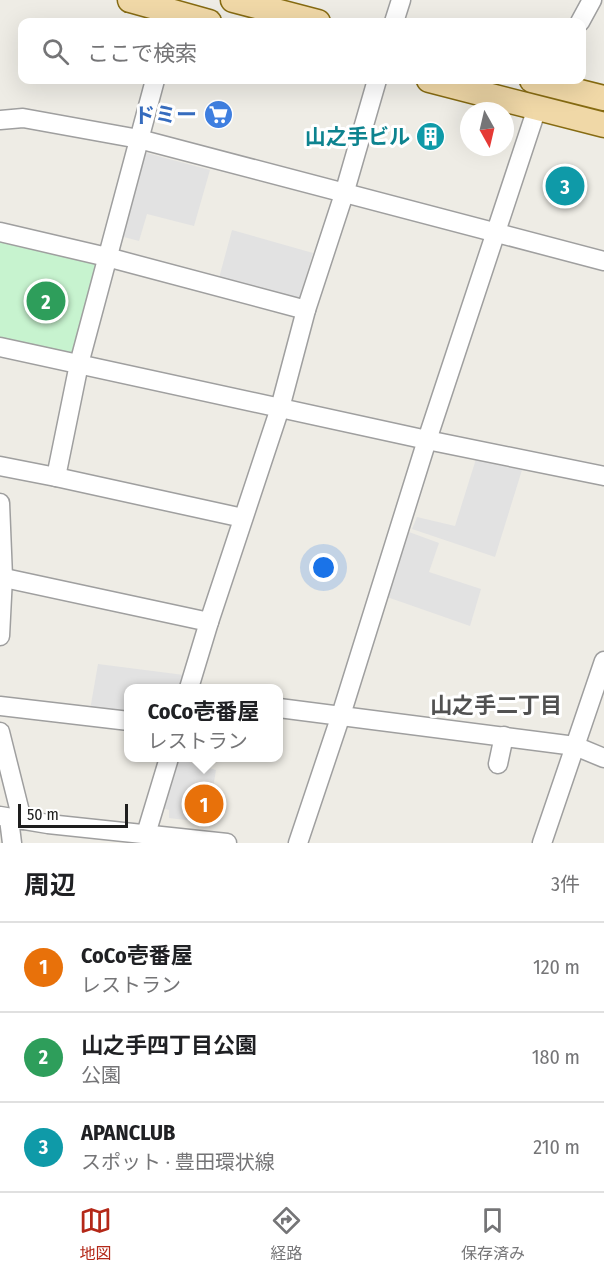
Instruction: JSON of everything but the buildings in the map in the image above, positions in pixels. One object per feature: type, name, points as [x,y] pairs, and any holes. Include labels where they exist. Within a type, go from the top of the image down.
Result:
[{"type":"main road","points":[[130,0],[195,18]]},
{"type":"main road","points":[[233,0],[303,18]]},
{"type":"main road","points":[[444,84],[604,125]]},
{"type":"main road","points":[[554,84],[604,98]]},
{"type":"street","points":[[395,18],[401,0]]},
{"type":"street","points":[[582,18],[592,0]]},
{"type":"street","points":[[56,477],[79,364],[154,84]]},
{"type":"street","points":[[190,684],[280,408],[306,310],[344,194],[376,84]]},
{"type":"street","points":[[298,843],[341,715],[427,440],[537,108]]},
{"type":"street","points":[[0,120],[23,117],[139,139],[604,261]]},
{"type":"street","points":[[0,232],[107,257],[306,310]]},
{"type":"street","points":[[0,347],[604,476]]},
{"type":"street","points":[[0,466],[243,518]]},
{"type":"street","points":[[0,503],[2,577],[0,636]]},
{"type":"street","points":[[2,577],[209,622]]},
{"type":"street","points":[[542,843],[604,661]]},
{"type":"street","points":[[0,706],[124,720]]},
{"type":"street","points":[[283,708],[575,746],[604,758]]},
{"type":"street","points":[[0,732],[12,843]]},
{"type":"street","points":[[498,764],[504,736]]},
{"type":"street","points":[[146,834],[168,762]]},
{"type":"street","points":[[11,818],[227,843]]},
{"type":"green space","points":[[0,236],[104,259],[77,360],[0,344]]},
{"type":"shaded area","points":[[143,152],[210,170],[194,226],[147,214],[139,241],[120,236]]},
{"type":"shaded area","points":[[232,230],[313,253],[299,300],[219,278]]},
{"type":"shaded area","points":[[476,459],[522,470],[495,557],[412,529],[417,517],[455,526]]},
{"type":"shaded area","points":[[409,532],[439,543],[429,572],[481,589],[470,626],[387,597]]},
{"type":"shaded area","points":[[98,664],[184,675],[182,684],[124,684],[124,713],[90,710]]},
{"type":"shaded area","points":[[175,762],[189,762],[216,770],[213,788],[199,787],[194,821],[169,818],[169,810],[162,808]]},
{"type":"place","name":"ドミー","points":[[218,115]]},
{"type":"place","name":"山之手ビル","points":[[431,137]]},
{"type":"place","name":"APANCLUB","points":[[565,186]]},
{"type":"place","name":"山之手四丁目公園","points":[[46,301]]},
{"type":"place","name":"CoCo壱番屋","points":[[204,804]]},
{"type":"district","name":"山之手二丁目","points":[[496,705]]}]
